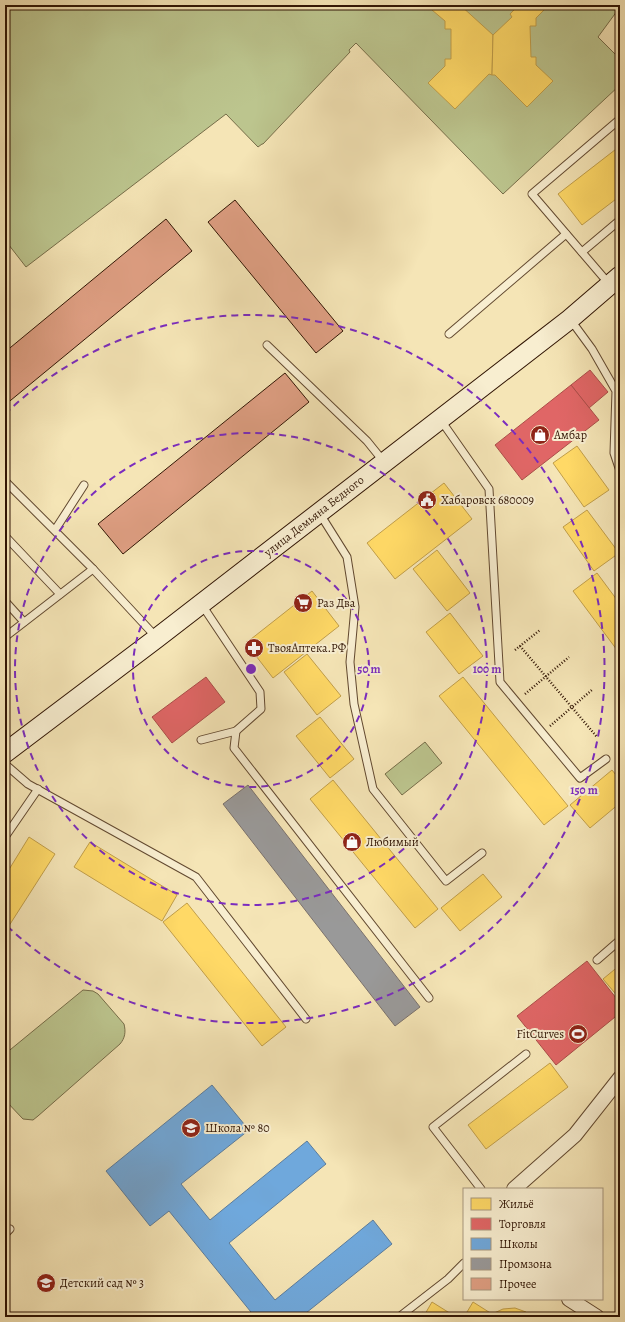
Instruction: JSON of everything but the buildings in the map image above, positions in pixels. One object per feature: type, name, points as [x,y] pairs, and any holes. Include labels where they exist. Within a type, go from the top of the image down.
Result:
[{"type":"main road","name":"улица Демьяна Бедного","points":[[5,753],[157,638],[570,319],[615,280]]},
{"type":"street","points":[[515,1188],[575,1135],[620,1078]]},
{"type":"street","points":[[571,1300],[597,1317]]},
{"type":"lane","points":[[615,280],[582,252],[532,194],[620,119]]},
{"type":"lane","points":[[582,252],[620,220]]},
{"type":"lane","points":[[448,334],[566,234]]},
{"type":"lane","points":[[570,319],[592,349],[618,390],[614,453],[620,471]]},
{"type":"lane","points":[[267,345],[367,441],[384,462]]},
{"type":"lane","points":[[440,419],[490,489],[500,682],[580,778],[606,759]]},
{"type":"lane","points":[[5,481],[93,569],[157,638]]},
{"type":"lane","points":[[55,530],[84,485]]},
{"type":"lane","points":[[319,512],[347,557],[355,607],[350,662],[354,704],[373,789],[446,881],[482,853]]},
{"type":"lane","points":[[5,536],[60,594]]},
{"type":"lane","points":[[5,636],[93,569]]},
{"type":"lane","points":[[5,601],[24,622]]},
{"type":"lane","points":[[201,603],[260,692],[261,709],[236,731],[201,740]]},
{"type":"lane","points":[[236,731],[234,748],[429,998]]},
{"type":"lane","points":[[5,764],[28,784],[196,877],[306,1019]]},
{"type":"lane","points":[[5,837],[38,789]]},
{"type":"lane","points":[[597,960],[620,940]]},
{"type":"lane","points":[[480,1188],[433,1127],[526,1054]]},
{"type":"lane","points":[[399,1317],[448,1279],[463,1264]]},
{"type":"path","points":[[515,650],[540,630]]},
{"type":"path","points":[[520,646],[597,737]]},
{"type":"path","points":[[524,694],[569,657]]},
{"type":"path","points":[[550,726],[593,689]]},
{"type":"green space","points":[[5,5],[620,5],[598,37],[620,59],[620,85],[503,194],[356,43],[349,50],[350,52],[263,144],[258,147],[226,114],[26,267],[5,240]]},
{"type":"green space","points":[[425,742],[442,763],[402,795],[385,774]]},
{"type":"green space","points":[[83,990],[93,991],[98,994],[124,1024],[124,1037],[120,1044],[33,1120],[23,1119],[5,1100],[5,1054]]},
{"type":"place","name":"Амбар","points":[[540,435]]},
{"type":"place","name":"Хабаровск 680009","points":[[427,500]]},
{"type":"place","name":"Раз Два","points":[[303,603]]},
{"type":"place","name":"ТвояАптека.РФ","points":[[254,648]]},
{"type":"place","name":"Любимый","points":[[352,842]]},
{"type":"place","name":"FitCurves","points":[[578,1034]]},
{"type":"place","name":"Школа № 80","points":[[191,1128]]},
{"type":"place","name":"Детский сад № 3","points":[[46,1283]]}]
